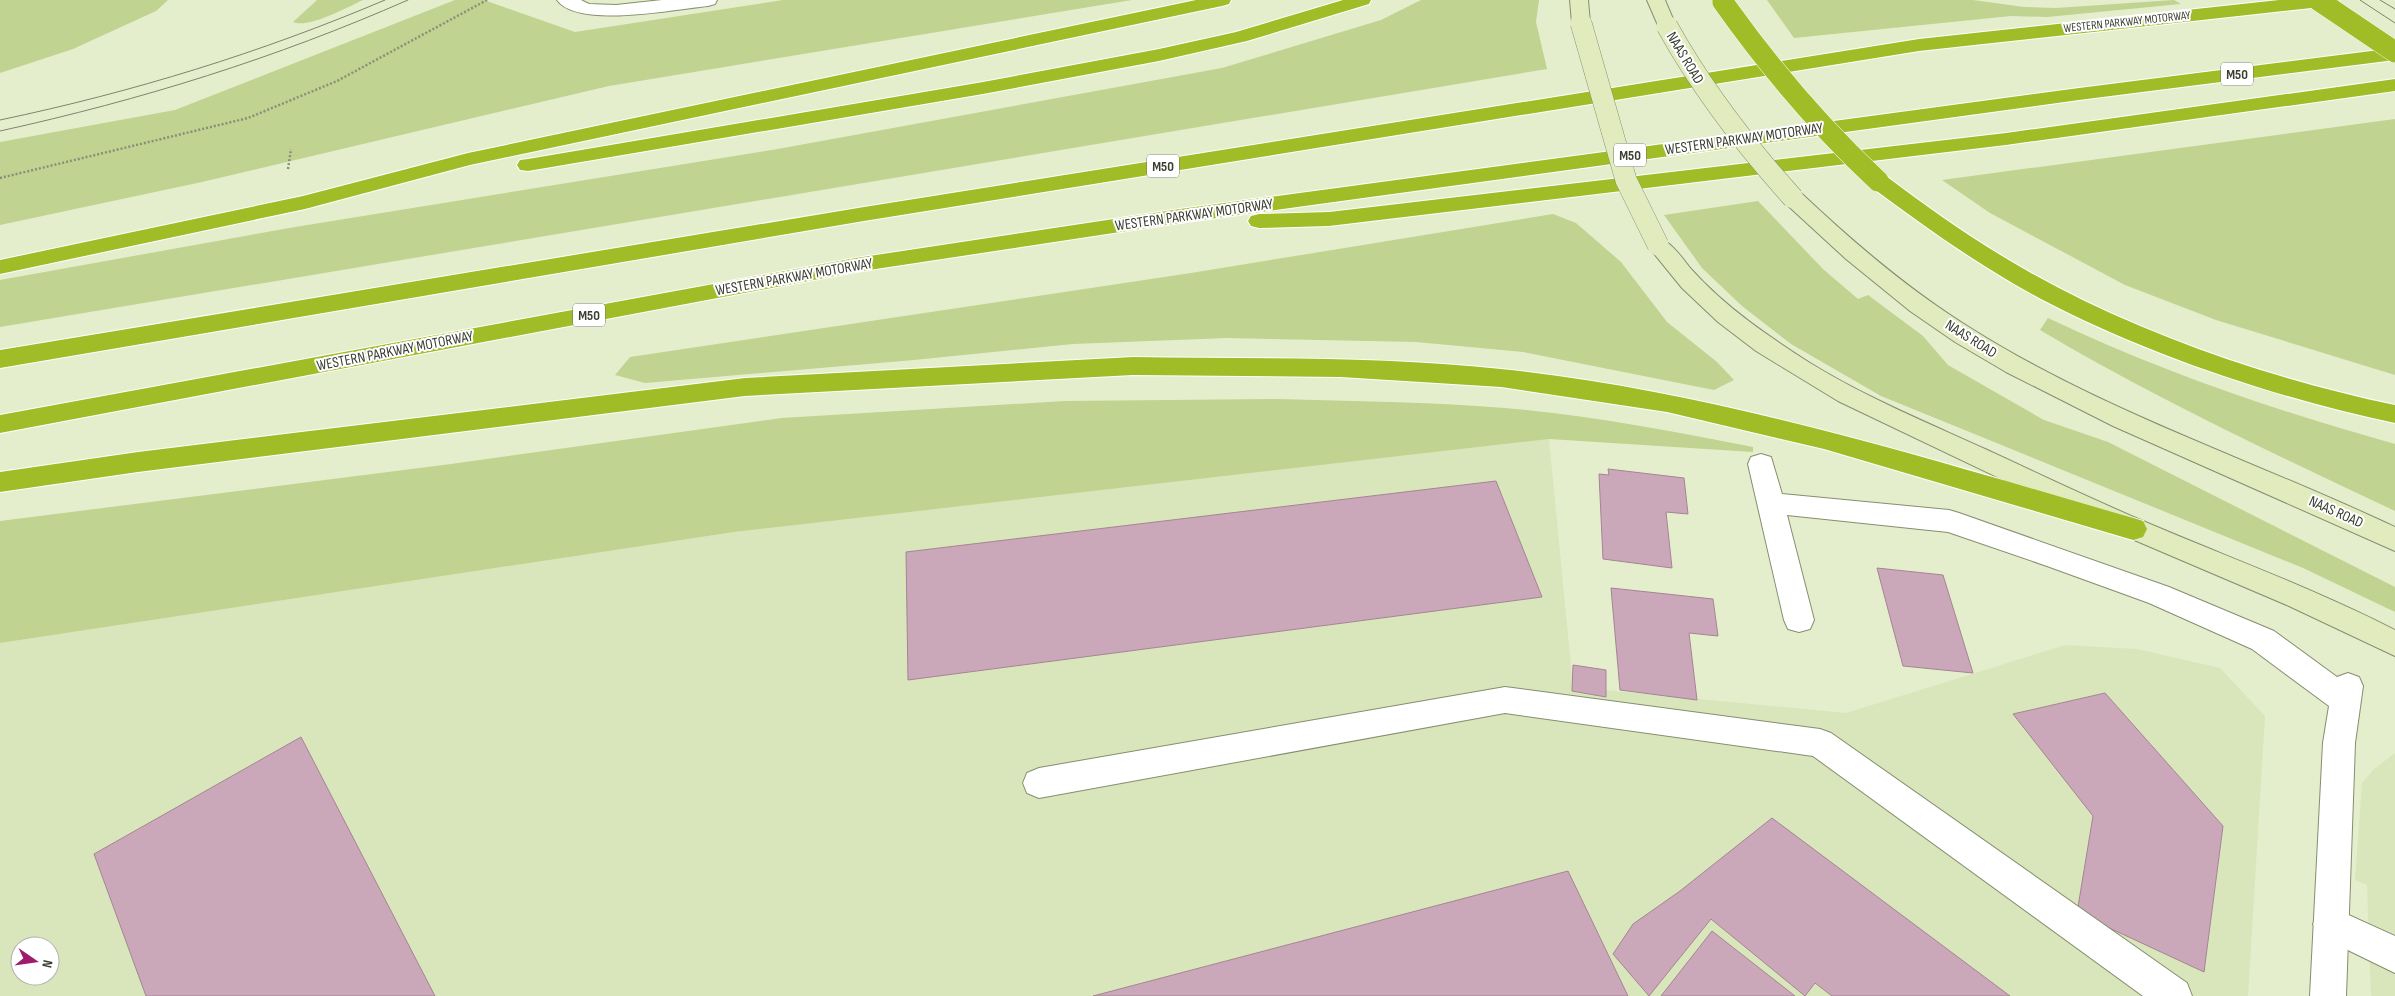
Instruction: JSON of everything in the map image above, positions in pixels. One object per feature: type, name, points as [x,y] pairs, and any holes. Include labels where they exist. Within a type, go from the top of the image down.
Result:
[{"type":"highway","points":[[305,202],[468,159],[1222,0]]},
{"type":"highway","points":[[0,267],[305,202],[983,88],[1159,55],[1240,37],[1362,0]]},
{"type":"highway","points":[[2318,0],[2395,53]]},
{"type":"highway","name":"WESTERN PARKWAY MOTORWAY","points":[[0,359],[864,214],[1909,46],[2330,0]]},
{"type":"highway","points":[[1723,1],[1800,105],[1834,141],[1878,181],[1939,227],[2020,277],[2084,310],[2150,339],[2214,363],[2309,392],[2395,414]]},
{"type":"highway","name":"WESTERN PARKWAY MOTORWAY","points":[[0,424],[856,265],[1180,216],[2395,53]]},
{"type":"highway","points":[[1180,216],[1254,221],[1329,219],[2006,139],[2395,85]]},
{"type":"highway","points":[[0,482],[138,462],[745,388],[1133,366],[1340,368],[1501,378],[1667,404],[1824,439],[2133,529]]},
{"type":"main road","points":[[1580,0],[1581,23],[1626,180],[1658,245],[1682,276],[1751,336],[1805,374],[1895,419],[2133,529],[2322,608],[2395,644]]},
{"type":"main road","name":"NAAS ROAD","points":[[1656,0],[1666,26],[1687,64],[1749,151],[1793,198],[1849,251],[1912,300],[1964,336],[2027,372],[2098,408],[2239,468],[2395,540]]},
{"type":"street","points":[[566,0],[586,9],[616,11],[708,0]]},
{"type":"street","points":[[1761,464],[1799,620]]},
{"type":"street","points":[[1770,503],[1949,521],[2159,595],[2263,640],[2347,694],[2339,743],[2328,996]]},
{"type":"street","points":[[1039,783],[1505,700],[1820,743],[2174,996]]},
{"type":"street","points":[[2331,924],[2395,955]]},
{"type":"path","points":[[0,178],[248,118],[338,81],[487,0]]},
{"type":"shaded area","points":[[0,0],[168,0],[156,11],[73,49],[0,73]]},
{"type":"shaded area","points":[[317,0],[363,0],[318,20],[300,23],[293,22]]},
{"type":"shaded area","points":[[455,0],[484,0],[575,32],[783,0],[1132,0],[609,86],[202,182],[0,225],[0,142],[175,110]]},
{"type":"shaded area","points":[[1421,0],[1539,0],[1536,22],[1547,69],[0,327],[0,280],[295,227],[772,150],[1222,68],[1381,20]]},
{"type":"shaded area","points":[[1767,0],[1973,0],[2024,7],[2056,8],[2174,0],[2181,4],[2047,17],[2011,16],[1794,38]]},
{"type":"shaded area","points":[[2395,119],[2395,375],[2216,320],[2125,285],[1990,213],[1942,180]]},
{"type":"shaded area","points":[[1758,201],[1823,269],[1858,299],[1868,295],[1923,336],[1948,365],[2044,420],[2108,442],[2395,587],[2395,612],[2303,568],[1881,396],[1791,344],[1742,306],[1702,268],[1664,215]]},
{"type":"shaded area","points":[[1553,214],[1576,223],[1621,262],[1667,322],[1717,362],[1734,380],[1714,390],[1523,352],[1416,342],[1227,338],[1073,344],[914,360],[645,383],[615,375],[630,357],[1191,273]]},
{"type":"shaded area","points":[[2048,318],[2176,373],[2306,418],[2395,444],[2395,511],[2215,425],[2083,355],[2040,330]]},
{"type":"shaded area","points":[[1277,399],[1448,404],[1536,411],[1599,419],[1691,435],[1753,447],[1753,452],[1549,439],[734,532],[0,643],[0,521],[451,464],[782,418],[1065,401]]},
{"type":"shaded area","points":[[1549,439],[1573,687],[1846,713],[2065,645],[2137,649],[2220,668],[2265,716],[2248,996],[0,996],[0,643],[734,532],[1436,441]]},
{"type":"shaded area","points":[[2395,753],[2395,996],[2371,996],[2367,885],[2355,880],[2362,783],[2373,770]]},
{"type":"building","points":[[1608,469],[1684,478],[1688,514],[1666,512],[1672,568],[1603,559],[1599,474],[1609,475]]},
{"type":"building","points":[[1496,481],[1542,597],[908,680],[906,552]]},
{"type":"building","points":[[1877,568],[1943,575],[1973,673],[1903,666]]},
{"type":"building","points":[[1611,588],[1713,599],[1718,636],[1689,633],[1697,700],[1620,690]]},
{"type":"building","points":[[1573,665],[1606,670],[1606,697],[1572,691]]},
{"type":"building","points":[[2105,693],[2223,826],[2204,972],[2077,913],[2093,816],[2013,714]]},
{"type":"building","points":[[301,737],[435,996],[146,996],[94,854]]},
{"type":"building","points":[[1772,818],[2010,996],[1832,996],[1815,983],[1805,996],[1711,919],[1649,996],[1613,954],[1633,924],[1680,891]]},
{"type":"building","points":[[1568,871],[1628,996],[1093,996]]},
{"type":"building","points":[[1712,931],[1795,996],[1661,996]]},
{"type":"tram line","points":[[0,120],[99,97],[196,69],[291,37],[385,0]]},
{"type":"tram line","points":[[0,131],[105,106],[207,76],[308,41],[408,0]]},
{"type":"tram line","points":[[2360,0],[2395,23]]},
{"type":"tram line","points":[[2380,0],[2395,9]]}]
